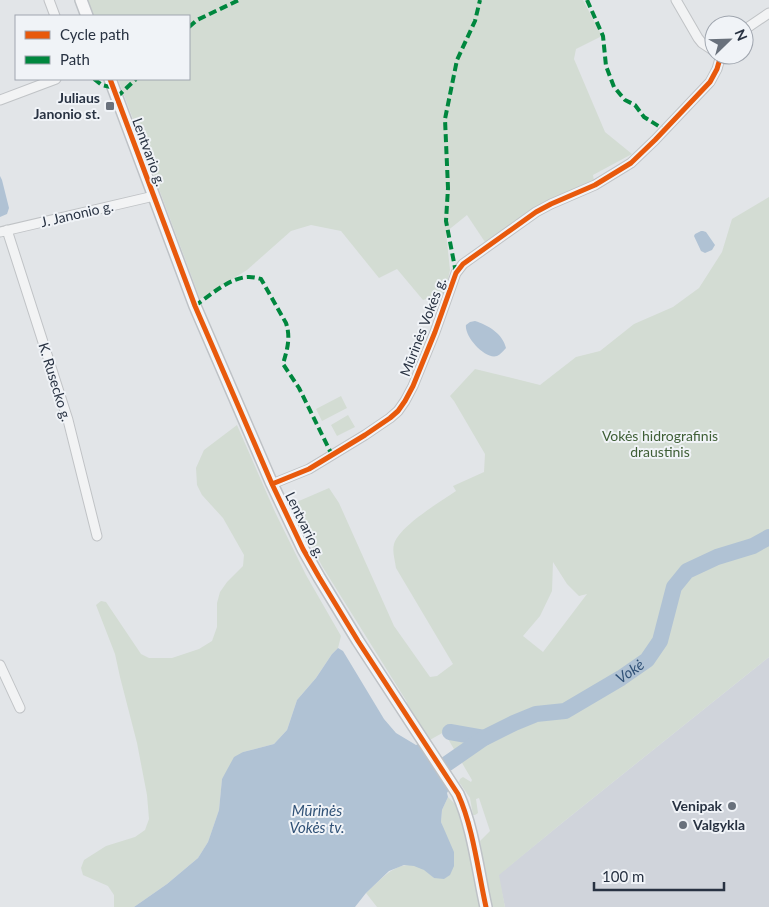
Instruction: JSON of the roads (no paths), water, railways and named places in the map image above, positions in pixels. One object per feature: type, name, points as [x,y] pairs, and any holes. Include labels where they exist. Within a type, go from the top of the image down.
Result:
[{"type":"main road","points":[[80,0],[87,15]]},
{"type":"main road","name":"Lentvario g.","points":[[110,80],[195,306],[272,484],[303,549],[358,641],[458,794],[466,815],[486,907]]},
{"type":"street","points":[[49,0],[55,15]]},
{"type":"street","points":[[676,0],[698,38],[704,44]]},
{"type":"street","points":[[754,23],[769,13]]},
{"type":"street","name":"Mūrinės Vokės g.","points":[[272,484],[309,469],[365,435],[398,411],[413,386],[456,273],[463,264],[536,212],[595,185],[631,163],[710,82],[718,65]]},
{"type":"street","points":[[0,100],[53,80]]},
{"type":"street","name":"J. Janonio g.","points":[[4,231],[154,196]]},
{"type":"street","name":"K. Rusecko g.","points":[[4,231],[68,420],[97,536]]},
{"type":"street","points":[[0,665],[20,708]]},
{"type":"water","points":[[0,176],[9,208],[7,214],[0,217]]},
{"type":"water","points":[[701,231],[706,232],[715,245],[712,250],[705,253],[701,251],[694,236]]},
{"type":"water","points":[[475,321],[490,328],[502,338],[506,348],[499,355],[492,356],[481,351],[472,341],[466,330],[466,325]]},
{"type":"water","name":"Mūrinės Vokės tv.","points":[[338,648],[343,651],[384,719],[396,733],[416,745],[421,743],[450,788],[442,810],[441,822],[454,852],[454,866],[450,875],[444,879],[434,878],[424,870],[404,865],[389,871],[366,893],[355,907],[134,907],[167,884],[198,858],[208,842],[219,810],[222,779],[234,757],[243,752],[274,744],[287,730],[297,700]]},
{"type":"waterway","name":"Vokė","points":[[445,765],[484,738],[514,723],[536,714],[565,711],[621,678],[647,660],[660,641],[674,587],[687,571],[717,557],[753,546],[769,537]]},
{"type":"waterway","points":[[450,732],[484,738]]},
{"type":"place","name":"Juliaus Janonio st.","points":[[110,106]]},
{"type":"place","name":"Venipak","points":[[732,806]]},
{"type":"place","name":"Valgykla","points":[[683,825]]},
{"type":"park label","name":"Vokės hidrografinis draustinis","points":[[660,444]]}]
